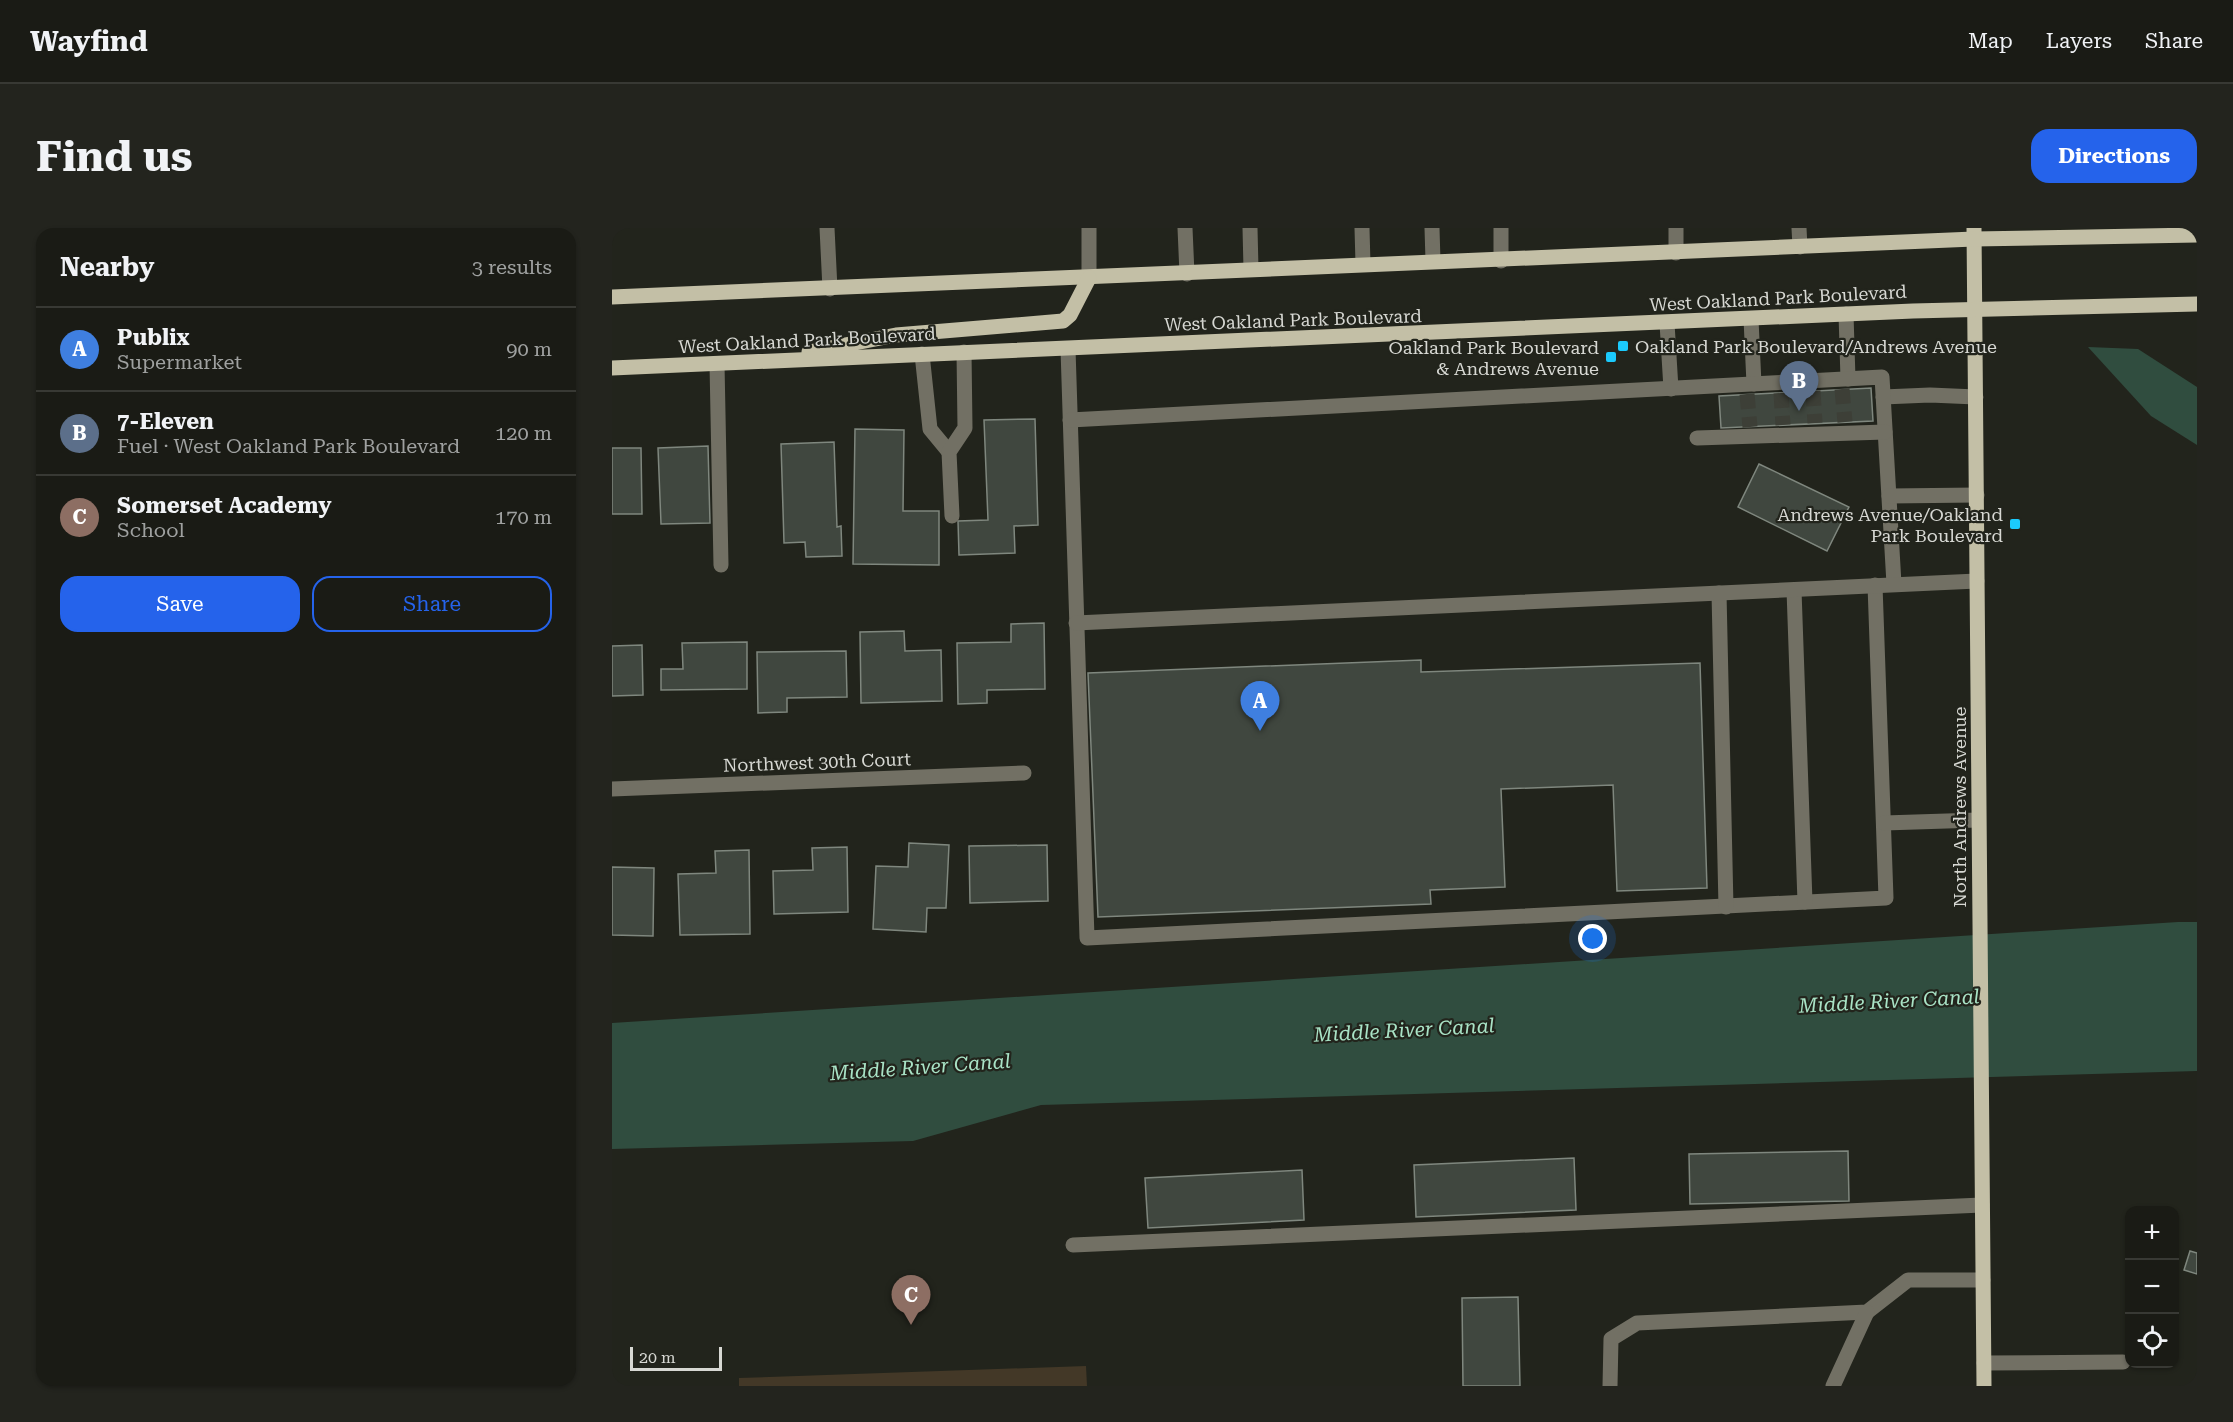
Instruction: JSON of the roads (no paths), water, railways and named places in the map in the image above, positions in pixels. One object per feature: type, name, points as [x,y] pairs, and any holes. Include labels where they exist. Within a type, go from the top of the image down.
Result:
[{"type":"main road","points":[[612,297],[830,290],[1433,261],[1501,261],[1676,253],[1800,247],[1974,234],[2197,235]]},
{"type":"main road","name":"North Andrews Avenue","points":[[1974,234],[1984,1386]]},
{"type":"main road","points":[[762,361],[896,335],[1063,321],[1070,315],[1089,278]]},
{"type":"main road","name":"West Oakland Park Boulevard","points":[[612,368],[1975,308],[2197,304]]},
{"type":"street","points":[[827,228],[830,290]]},
{"type":"street","points":[[1089,228],[1089,278]]},
{"type":"street","points":[[1185,228],[1187,274]]},
{"type":"street","points":[[1250,228],[1251,269]]},
{"type":"street","points":[[1362,228],[1363,264]]},
{"type":"street","points":[[1432,228],[1433,261]]},
{"type":"street","points":[[1501,228],[1501,261]]},
{"type":"street","points":[[1676,228],[1676,253]]},
{"type":"street","points":[[1799,228],[1800,247]]},
{"type":"street","points":[[1844,382],[1846,314]]},
{"type":"street","points":[[1749,388],[1751,318]]},
{"type":"street","points":[[1667,323],[1671,389]]},
{"type":"street","points":[[1068,349],[1087,938],[1886,898],[1875,585]]},
{"type":"street","points":[[952,516],[949,452],[965,428],[964,352]]},
{"type":"street","points":[[922,354],[930,429],[949,452]]},
{"type":"street","points":[[717,364],[722,565]]},
{"type":"street","points":[[1070,420],[1671,389],[1780,388],[1882,377],[1894,584]]},
{"type":"street","points":[[1883,397],[1930,394],[1976,397]]},
{"type":"street","points":[[1698,438],[1783,430],[1846,428],[1885,432]]},
{"type":"street","points":[[1889,496],[1977,495]]},
{"type":"street","points":[[1076,623],[1977,581]]},
{"type":"street","points":[[1794,590],[1805,902]]},
{"type":"street","points":[[1719,593],[1726,907]]},
{"type":"street","name":"Northwest 30th Court","points":[[612,789],[1024,773]]},
{"type":"street","points":[[1884,823],[1978,820]]},
{"type":"street","points":[[1073,1245],[1982,1205]]},
{"type":"street","points":[[1833,1386],[1867,1312],[1908,1280],[1983,1280]]},
{"type":"street","points":[[1610,1386],[1611,1339],[1637,1323],[1867,1312]]},
{"type":"street","points":[[1983,1363],[2123,1362]]},
{"type":"water","points":[[2088,347],[2138,349],[2197,387],[2197,445],[2151,416]]},
{"type":"water","name":"Middle River Canal","points":[[2197,922],[2197,1071],[1041,1105],[913,1141],[612,1149],[612,1023]]},
{"type":"tunnel","points":[[1842,389],[1845,422]]},
{"type":"tunnel","points":[[1813,391],[1815,423]]},
{"type":"tunnel","points":[[1781,393],[1783,425]]},
{"type":"tunnel","points":[[1747,394],[1750,427]]},
{"type":"place","name":"Oakland Park Boulevard/Andrews Avenue","points":[[1623,346]]},
{"type":"place","name":"Oakland Park Boulevard & Andrews Avenue","points":[[1611,357]]},
{"type":"place","name":"7-Eleven","points":[[1799,411]]},
{"type":"place","name":"Andrews Avenue/Oakland Park Boulevard","points":[[2015,524]]},
{"type":"place","name":"Publix","points":[[1260,731]]},
{"type":"place","name":"Somerset Academy","points":[[911,1325]]}]
